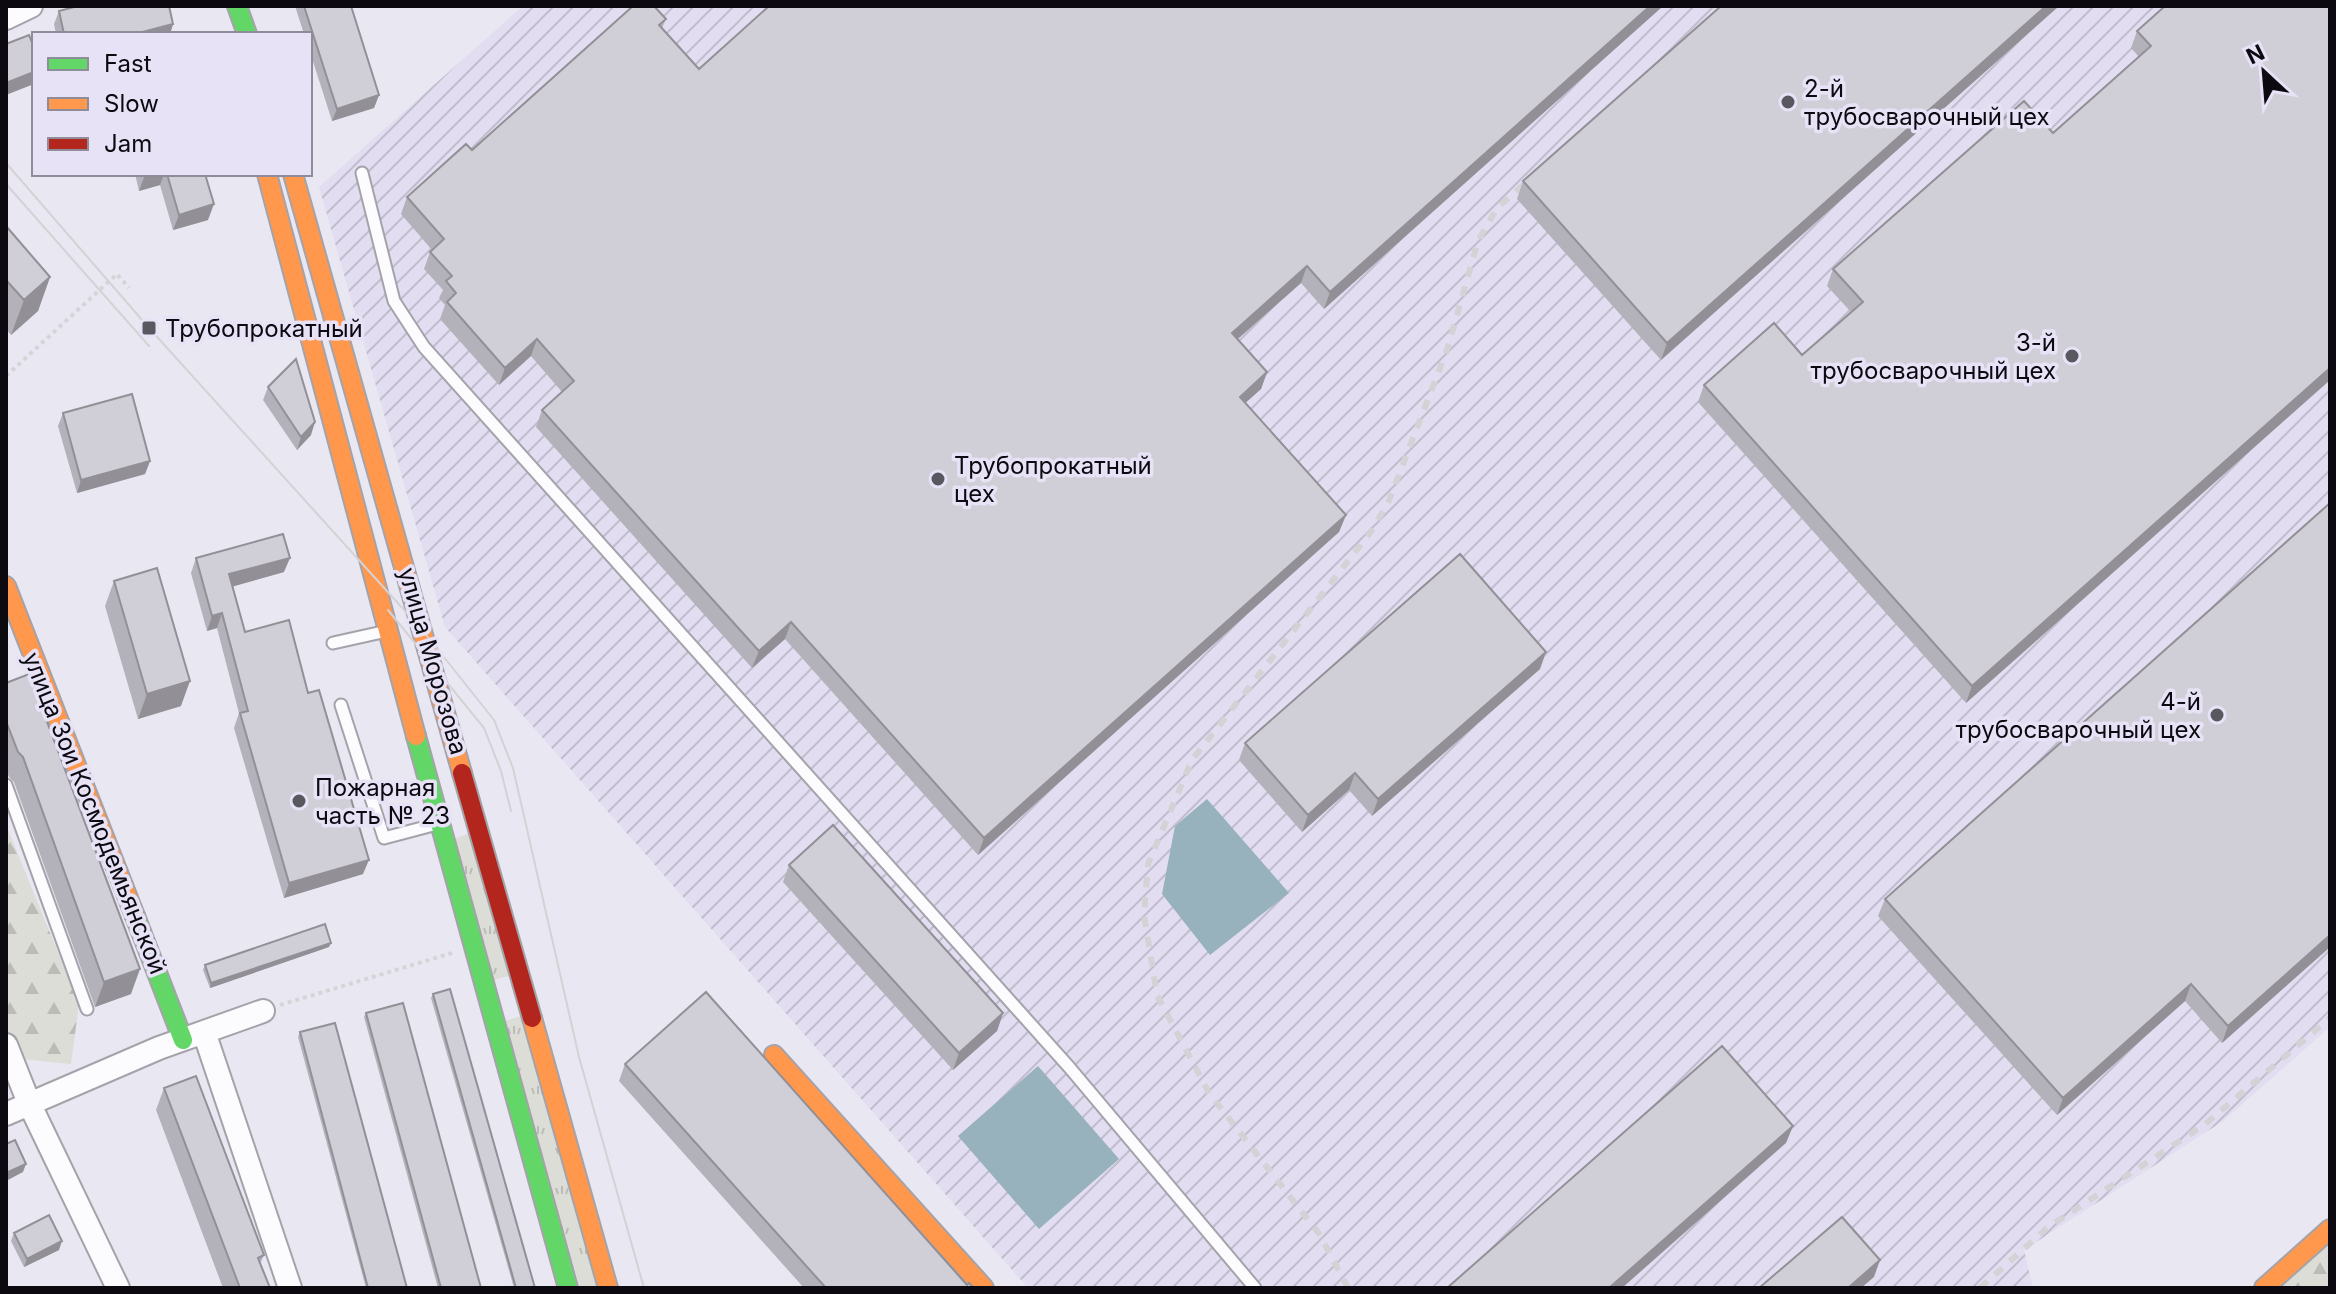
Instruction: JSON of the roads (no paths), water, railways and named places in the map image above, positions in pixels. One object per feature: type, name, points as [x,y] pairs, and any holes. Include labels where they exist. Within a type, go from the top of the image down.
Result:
[{"type":"main road","points":[[230,6],[236,32]]},
{"type":"main road","points":[[237,6],[246,32]]},
{"type":"main road","name":"улица Морозова","points":[[268,176],[439,824],[568,1288]]},
{"type":"main road","name":"улица Морозова","points":[[294,176],[476,811],[608,1288]]},
{"type":"main road","name":"улица Зои Космодемьянской","points":[[6,586],[193,1036]]},
{"type":"main road","points":[[439,824],[476,811]]},
{"type":"main road","points":[[490,1006],[526,993]]},
{"type":"main road","points":[[774,1055],[984,1288]]},
{"type":"main road","points":[[2264,1288],[2330,1229]]},
{"type":"street","points":[[6,18],[31,6]]},
{"type":"street","points":[[6,1114],[193,1036],[263,1011]]},
{"type":"street","name":"улица Зои Космодемьянской","points":[[193,1036],[290,1288]]},
{"type":"street","points":[[6,1045],[29,1103],[118,1288]]},
{"type":"lane","points":[[362,173],[394,301],[424,347],[1069,1067],[1255,1288]]},
{"type":"lane","points":[[333,643],[388,631]]},
{"type":"lane","points":[[341,705],[384,838],[439,824]]},
{"type":"lane","points":[[6,785],[87,1009]]},
{"type":"water","points":[[1207,799],[1289,893],[1210,955],[1162,894],[1175,826]]},
{"type":"water","points":[[1038,1066],[1119,1159],[1039,1229],[958,1136]]},
{"type":"tram line","points":[[6,163],[149,328],[424,632],[494,720],[513,768],[579,1057],[644,1288]]},
{"type":"tram line","points":[[6,184],[149,346]]},
{"type":"tram line","points":[[388,610],[484,728],[501,771],[511,811]]},
{"type":"railway","points":[[1348,1288],[1320,1235],[1209,1093],[1157,995],[1144,915],[1148,864],[1192,760],[1370,533],[1388,503],[1447,350],[1478,241],[1497,208],[1538,172]]},
{"type":"railway","points":[[1980,1288],[2047,1228],[2204,1125],[2330,1018]]},
{"type":"place","name":"2-й трубосварочный цех","points":[[1788,102]]},
{"type":"place","name":"Трубопрокатный","points":[[149,328]]},
{"type":"place","name":"3-й трубосварочный цех","points":[[2072,356]]},
{"type":"place","name":"Трубопрокатный цех","points":[[938,479]]},
{"type":"place","name":"4-й трубосварочный цех","points":[[2217,715]]},
{"type":"place","name":"Пожарная часть № 23","points":[[299,801]]}]
